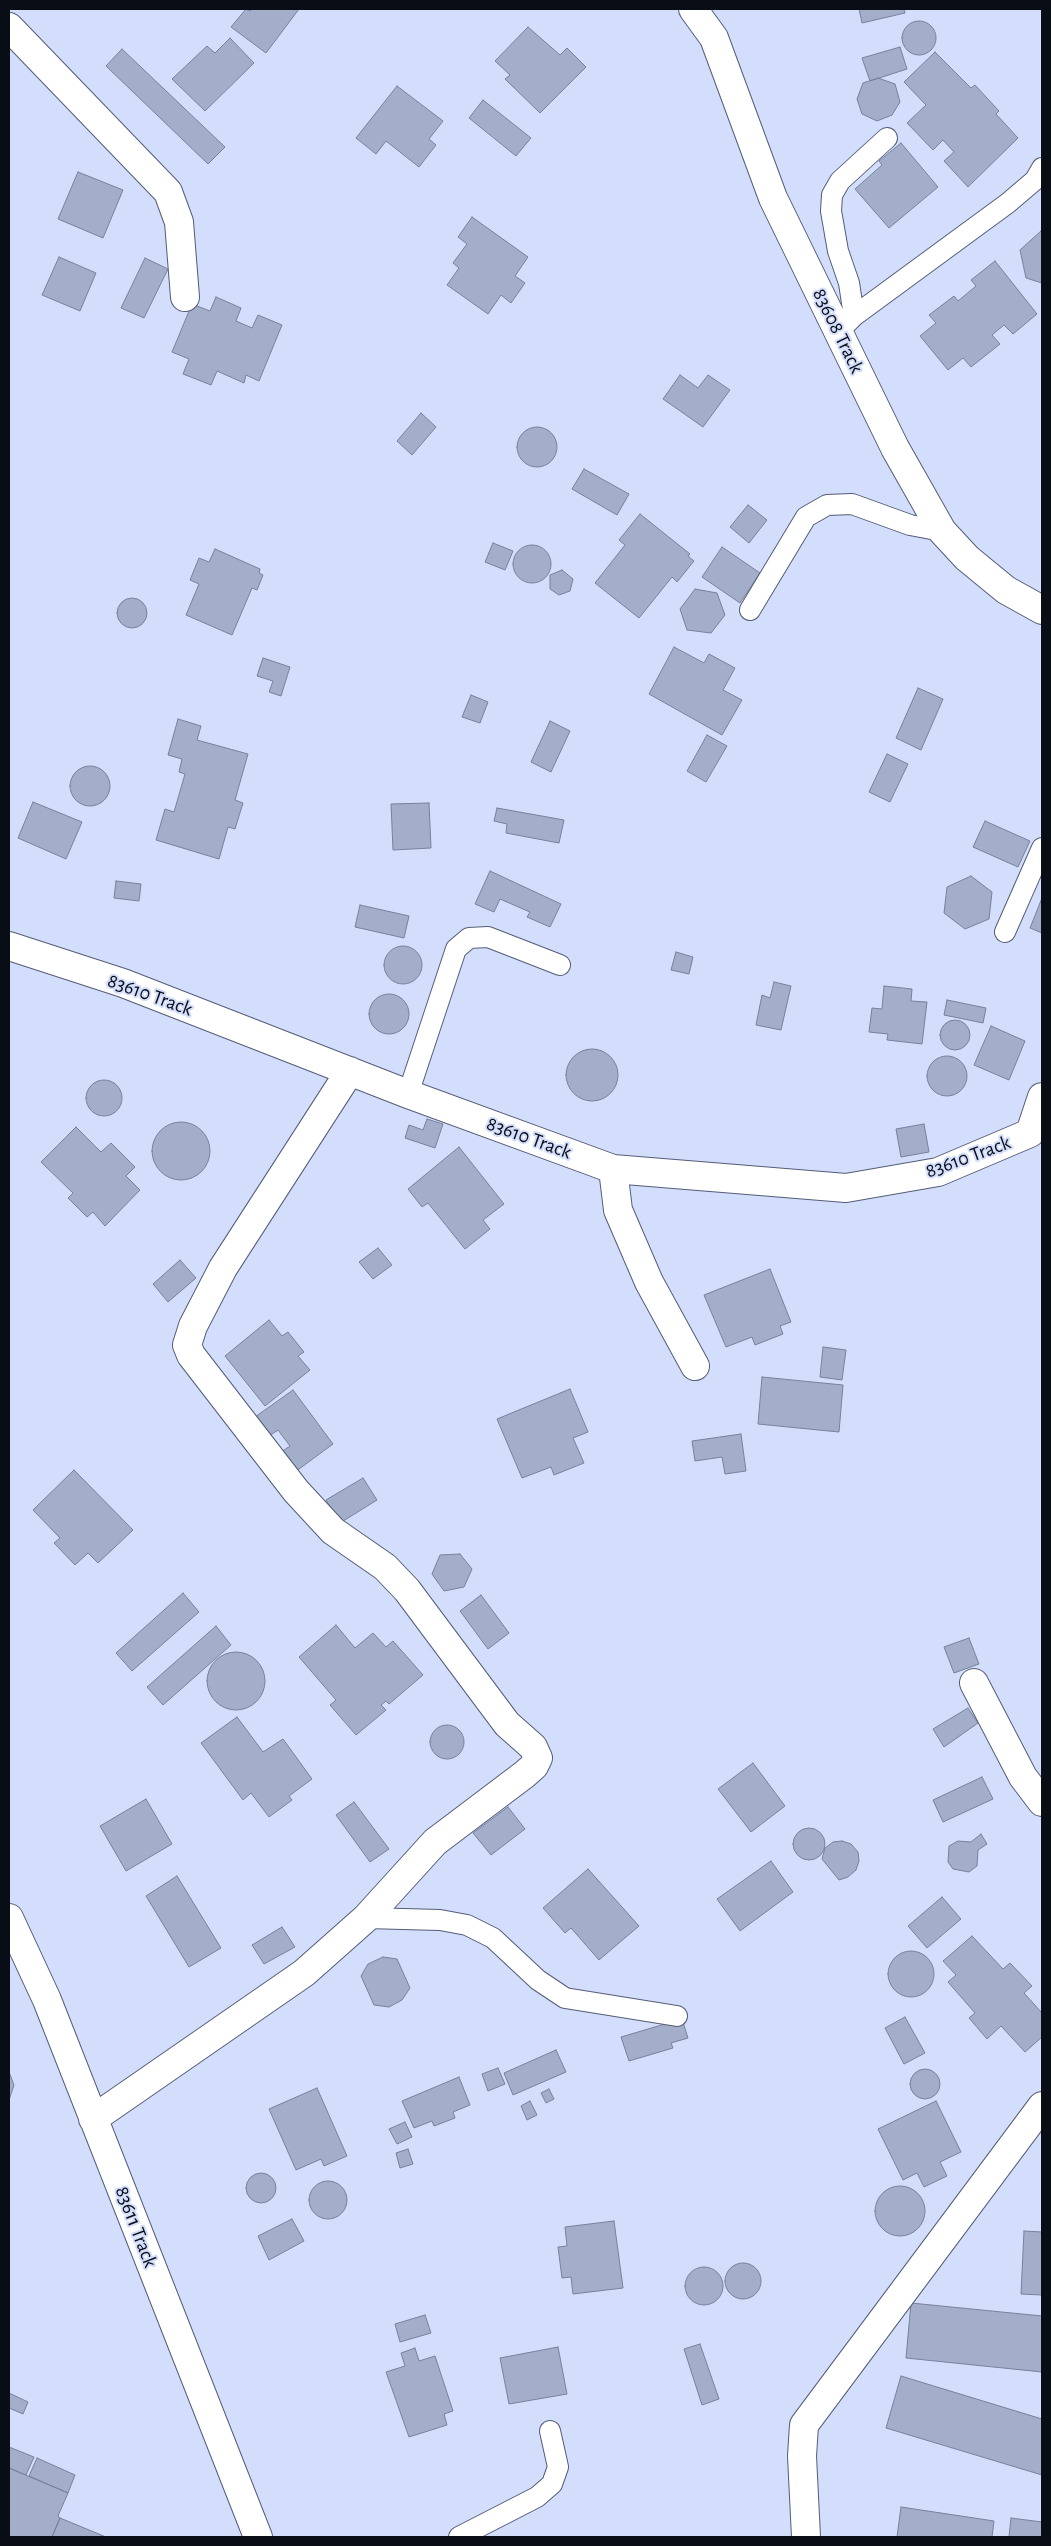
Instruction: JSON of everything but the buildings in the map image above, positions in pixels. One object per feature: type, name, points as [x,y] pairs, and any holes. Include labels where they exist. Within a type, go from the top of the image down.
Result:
[{"type":"street","name":"83608 Track","points":[[693,9],[714,38],[773,198],[846,324],[895,448],[942,531],[967,558],[1006,590],[1042,610]]},
{"type":"street","points":[[9,27],[168,192],[179,222],[185,297]]},
{"type":"street","name":"83610 Track","points":[[9,946],[122,983],[408,1094],[613,1169],[846,1188],[938,1172],[1036,1134],[1042,1097]]},
{"type":"street","points":[[94,2119],[304,1973],[366,1918],[435,1842],[534,1766],[538,1758],[533,1747],[507,1724],[408,1590],[385,1567],[333,1531],[296,1491],[191,1355],[187,1345],[193,1326],[223,1268],[350,1071]]},
{"type":"street","points":[[613,1169],[618,1210],[649,1282],[695,1366]]},
{"type":"street","points":[[974,1683],[1023,1777],[1042,1802]]},
{"type":"street","name":"83611 Track","points":[[9,1918],[47,2000],[258,2537]]},
{"type":"street","points":[[806,2537],[802,2456],[804,2425],[1042,2106]]},
{"type":"lane","points":[[846,324],[849,283],[838,251],[831,212],[832,195],[840,181],[887,138]]},
{"type":"lane","points":[[846,324],[1008,203],[1035,180],[1042,168]]},
{"type":"lane","points":[[750,610],[806,517],[827,505],[852,504],[910,525],[942,531]]},
{"type":"lane","points":[[1005,932],[1042,848]]},
{"type":"lane","points":[[408,1094],[456,949],[469,938],[488,936],[560,965]]},
{"type":"lane","points":[[366,1918],[440,1920],[467,1925],[492,1938],[538,1980],[565,1998],[677,2016]]},
{"type":"lane","points":[[459,2537],[537,2497],[552,2484],[558,2467],[550,2431]]}]
